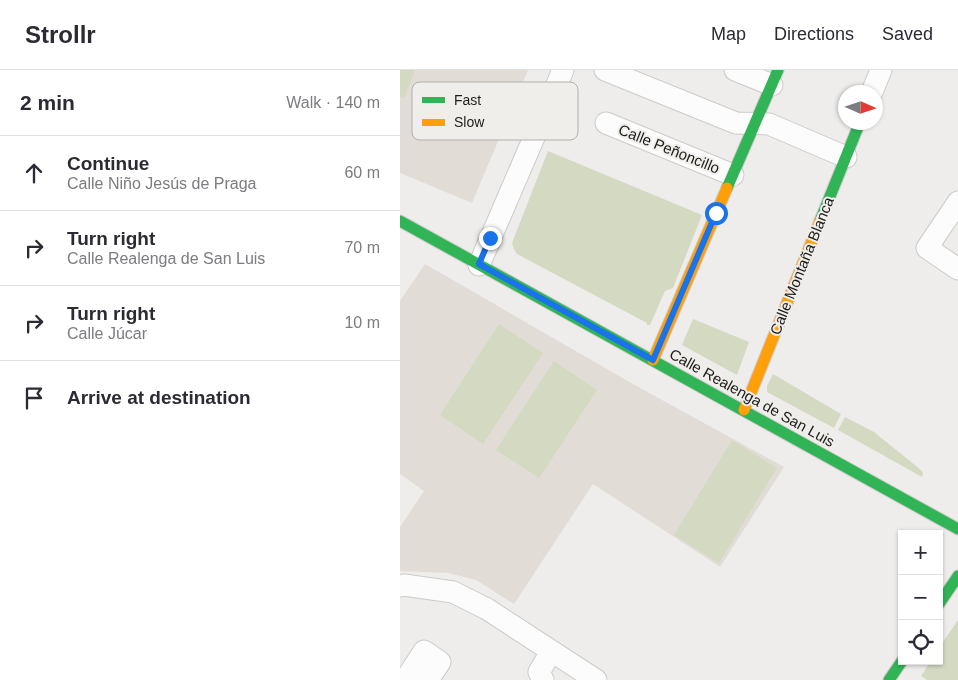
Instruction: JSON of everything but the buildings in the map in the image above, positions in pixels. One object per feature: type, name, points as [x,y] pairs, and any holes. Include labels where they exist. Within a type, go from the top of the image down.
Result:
[{"type":"street","points":[[558,82],[563,70]]},
{"type":"street","points":[[605,70],[736,123],[769,124],[846,156]]},
{"type":"street","points":[[653,360],[775,78],[735,70]]},
{"type":"street","points":[[875,85],[881,70]]},
{"type":"street","name":"Calle Peñoncillo","points":[[606,123],[733,175]]},
{"type":"street","name":"Calle Montaña Blanca","points":[[744,410],[857,130]]},
{"type":"street","points":[[479,264],[533,140]]},
{"type":"street","points":[[958,202],[927,248],[958,269]]},
{"type":"street","name":"Calle Realenga de San Luis","points":[[400,221],[958,529]]},
{"type":"street","points":[[943,598],[958,576]]},
{"type":"street","points":[[400,586],[453,592],[488,609],[596,680]]},
{"type":"street","points":[[405,680],[424,651],[440,662],[428,680]]},
{"type":"street","points":[[543,680],[539,672],[551,652]]},
{"type":"street","points":[[889,680],[899,665]]},
{"type":"shaded area","points":[[400,70],[528,70],[523,82],[412,82],[412,140],[499,140],[472,203],[400,173]]},
{"type":"shaded area","points":[[425,264],[633,384],[784,467],[720,567],[593,484],[514,604],[476,580],[448,573],[400,571],[400,527],[424,491],[400,474],[400,301]]},
{"type":"green space","points":[[400,70],[415,70],[404,98],[400,96]]},
{"type":"green space","points":[[548,151],[702,215],[673,288],[665,291],[650,325],[517,254],[514,249],[512,243]]},
{"type":"green space","points":[[693,319],[749,342],[737,375],[682,345]]},
{"type":"green space","points":[[499,324],[543,353],[483,444],[440,415]]},
{"type":"green space","points":[[554,361],[597,390],[539,478],[496,450]]},
{"type":"green space","points":[[773,374],[841,414],[834,428],[767,392],[767,386]]},
{"type":"green space","points":[[845,417],[874,432],[921,470],[923,473],[922,477],[838,430]]},
{"type":"green space","points":[[732,440],[777,468],[719,563],[674,535]]},
{"type":"green space","points":[[958,620],[958,680],[927,680],[921,676],[928,665],[943,665],[943,642]]},
{"type":"traffic: fast","points":[[727,188],[778,70]]},
{"type":"traffic: fast","points":[[820,221],[857,130]]},
{"type":"traffic: fast","points":[[400,221],[958,529]]},
{"type":"traffic: fast","points":[[943,598],[958,576]]},
{"type":"traffic: fast","points":[[889,680],[899,665]]},
{"type":"traffic: slow","points":[[653,360],[727,188]]},
{"type":"traffic: slow","points":[[744,410],[820,221]]},
{"type":"route","points":[[490,238],[479,264],[653,360],[716,213]]}]
